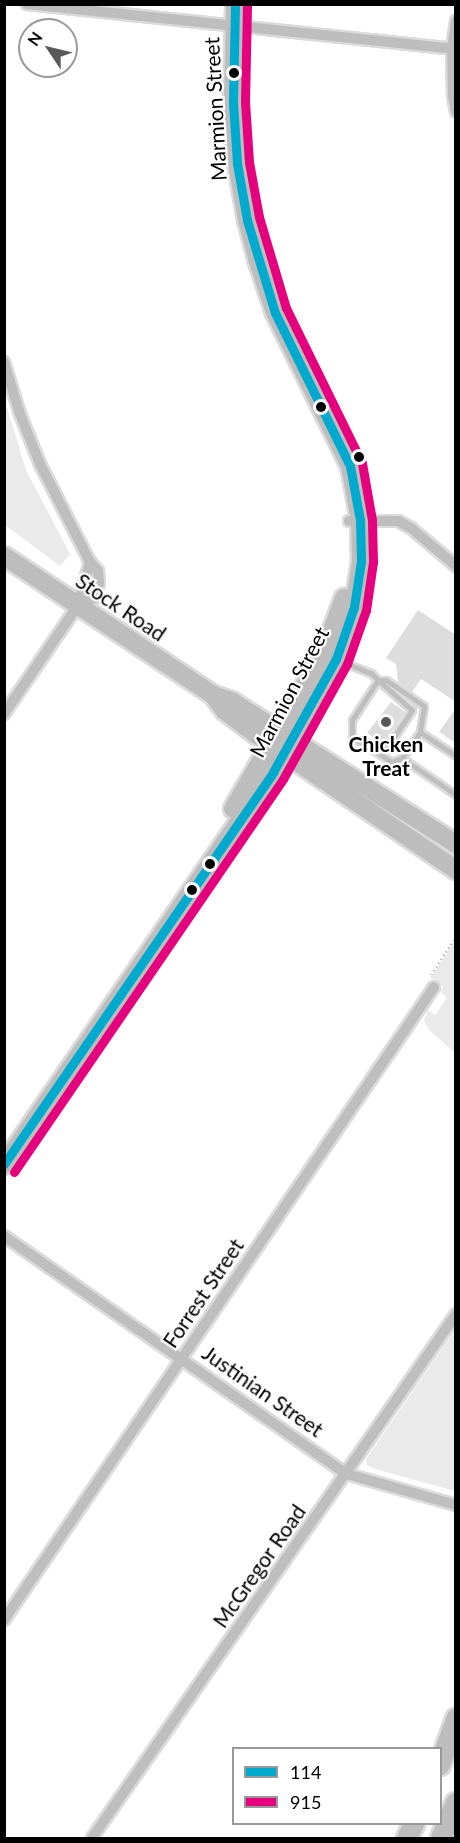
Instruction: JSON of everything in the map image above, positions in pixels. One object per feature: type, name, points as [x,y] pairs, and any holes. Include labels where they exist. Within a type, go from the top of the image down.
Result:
[{"type":"highway","points":[[442,1762],[456,1719]]},
{"type":"highway","points":[[441,1839],[456,1803]]},
{"type":"highway","points":[[407,1839],[414,1825]]},
{"type":"main road","name":"Marmion Street","points":[[4,1165],[282,742],[354,607],[361,561],[354,520],[350,466],[338,437],[294,357],[258,262],[237,163],[224,4]]},
{"type":"main road","name":"Marmion Street","points":[[227,26],[235,4]]},
{"type":"main road","name":"Stock Road","points":[[4,556],[213,695],[233,702],[282,742],[456,870]]},
{"type":"main road","name":"Marmion Street","points":[[4,1146],[282,742]]},
{"type":"main road","name":"Stock Road","points":[[282,742],[456,844]]},
{"type":"street","points":[[27,4],[454,49]]},
{"type":"street","points":[[456,21],[453,96],[456,112]]},
{"type":"street","points":[[4,362],[20,414],[40,464],[90,562],[78,605],[4,714]]},
{"type":"street","points":[[354,520],[398,521],[411,528],[456,566]]},
{"type":"street","name":"Forrest Street","points":[[4,1620],[434,987]]},
{"type":"street","name":"Justinian Street","points":[[4,1236],[183,1358],[347,1474],[456,1505]]},
{"type":"street","name":"McGregor Road","points":[[92,1839],[456,1314]]},
{"type":"lane","points":[[329,656],[371,673],[412,710],[382,755]]},
{"type":"lane","points":[[378,680],[386,680],[424,706],[420,732],[402,758],[392,762],[352,736],[352,720],[378,680]]},
{"type":"lane","points":[[420,732],[456,756]]},
{"type":"lane","points":[[402,758],[456,795]]},
{"type":"path","points":[[434,987],[428,979],[456,937]]},
{"type":"shaded area","points":[[4,398],[26,470],[70,554],[60,566],[5,525]]},
{"type":"shaded area","points":[[455,940],[455,1053],[428,1029],[424,1020],[428,1010],[435,1015],[447,998],[440,991],[443,986],[430,978]]},
{"type":"shaded area","points":[[455,1330],[455,1491],[367,1465],[366,1459]]},
{"type":"building","points":[[418,610],[456,635],[456,702],[421,679],[412,692],[398,682],[396,664],[386,658]]},
{"type":"building","name":"Chicken Treat","points":[[391,702],[405,712],[383,744],[367,733]]},
{"type":"building","points":[[456,708],[456,743],[439,732]]},
{"type":"transit line","name":"114","points":[[4,1164],[273,772],[336,659],[354,607],[361,561],[360,520],[350,466],[275,313],[247,220],[237,163],[233,102],[235,4]]},
{"type":"transit line","name":"915","points":[[14,1172],[283,779],[347,664],[366,610],[373,562],[372,520],[362,463],[286,308],[259,217],[249,162],[245,102],[247,4]]},
{"type":"place","name":"Chicken Treat","points":[[386,722]]}]
